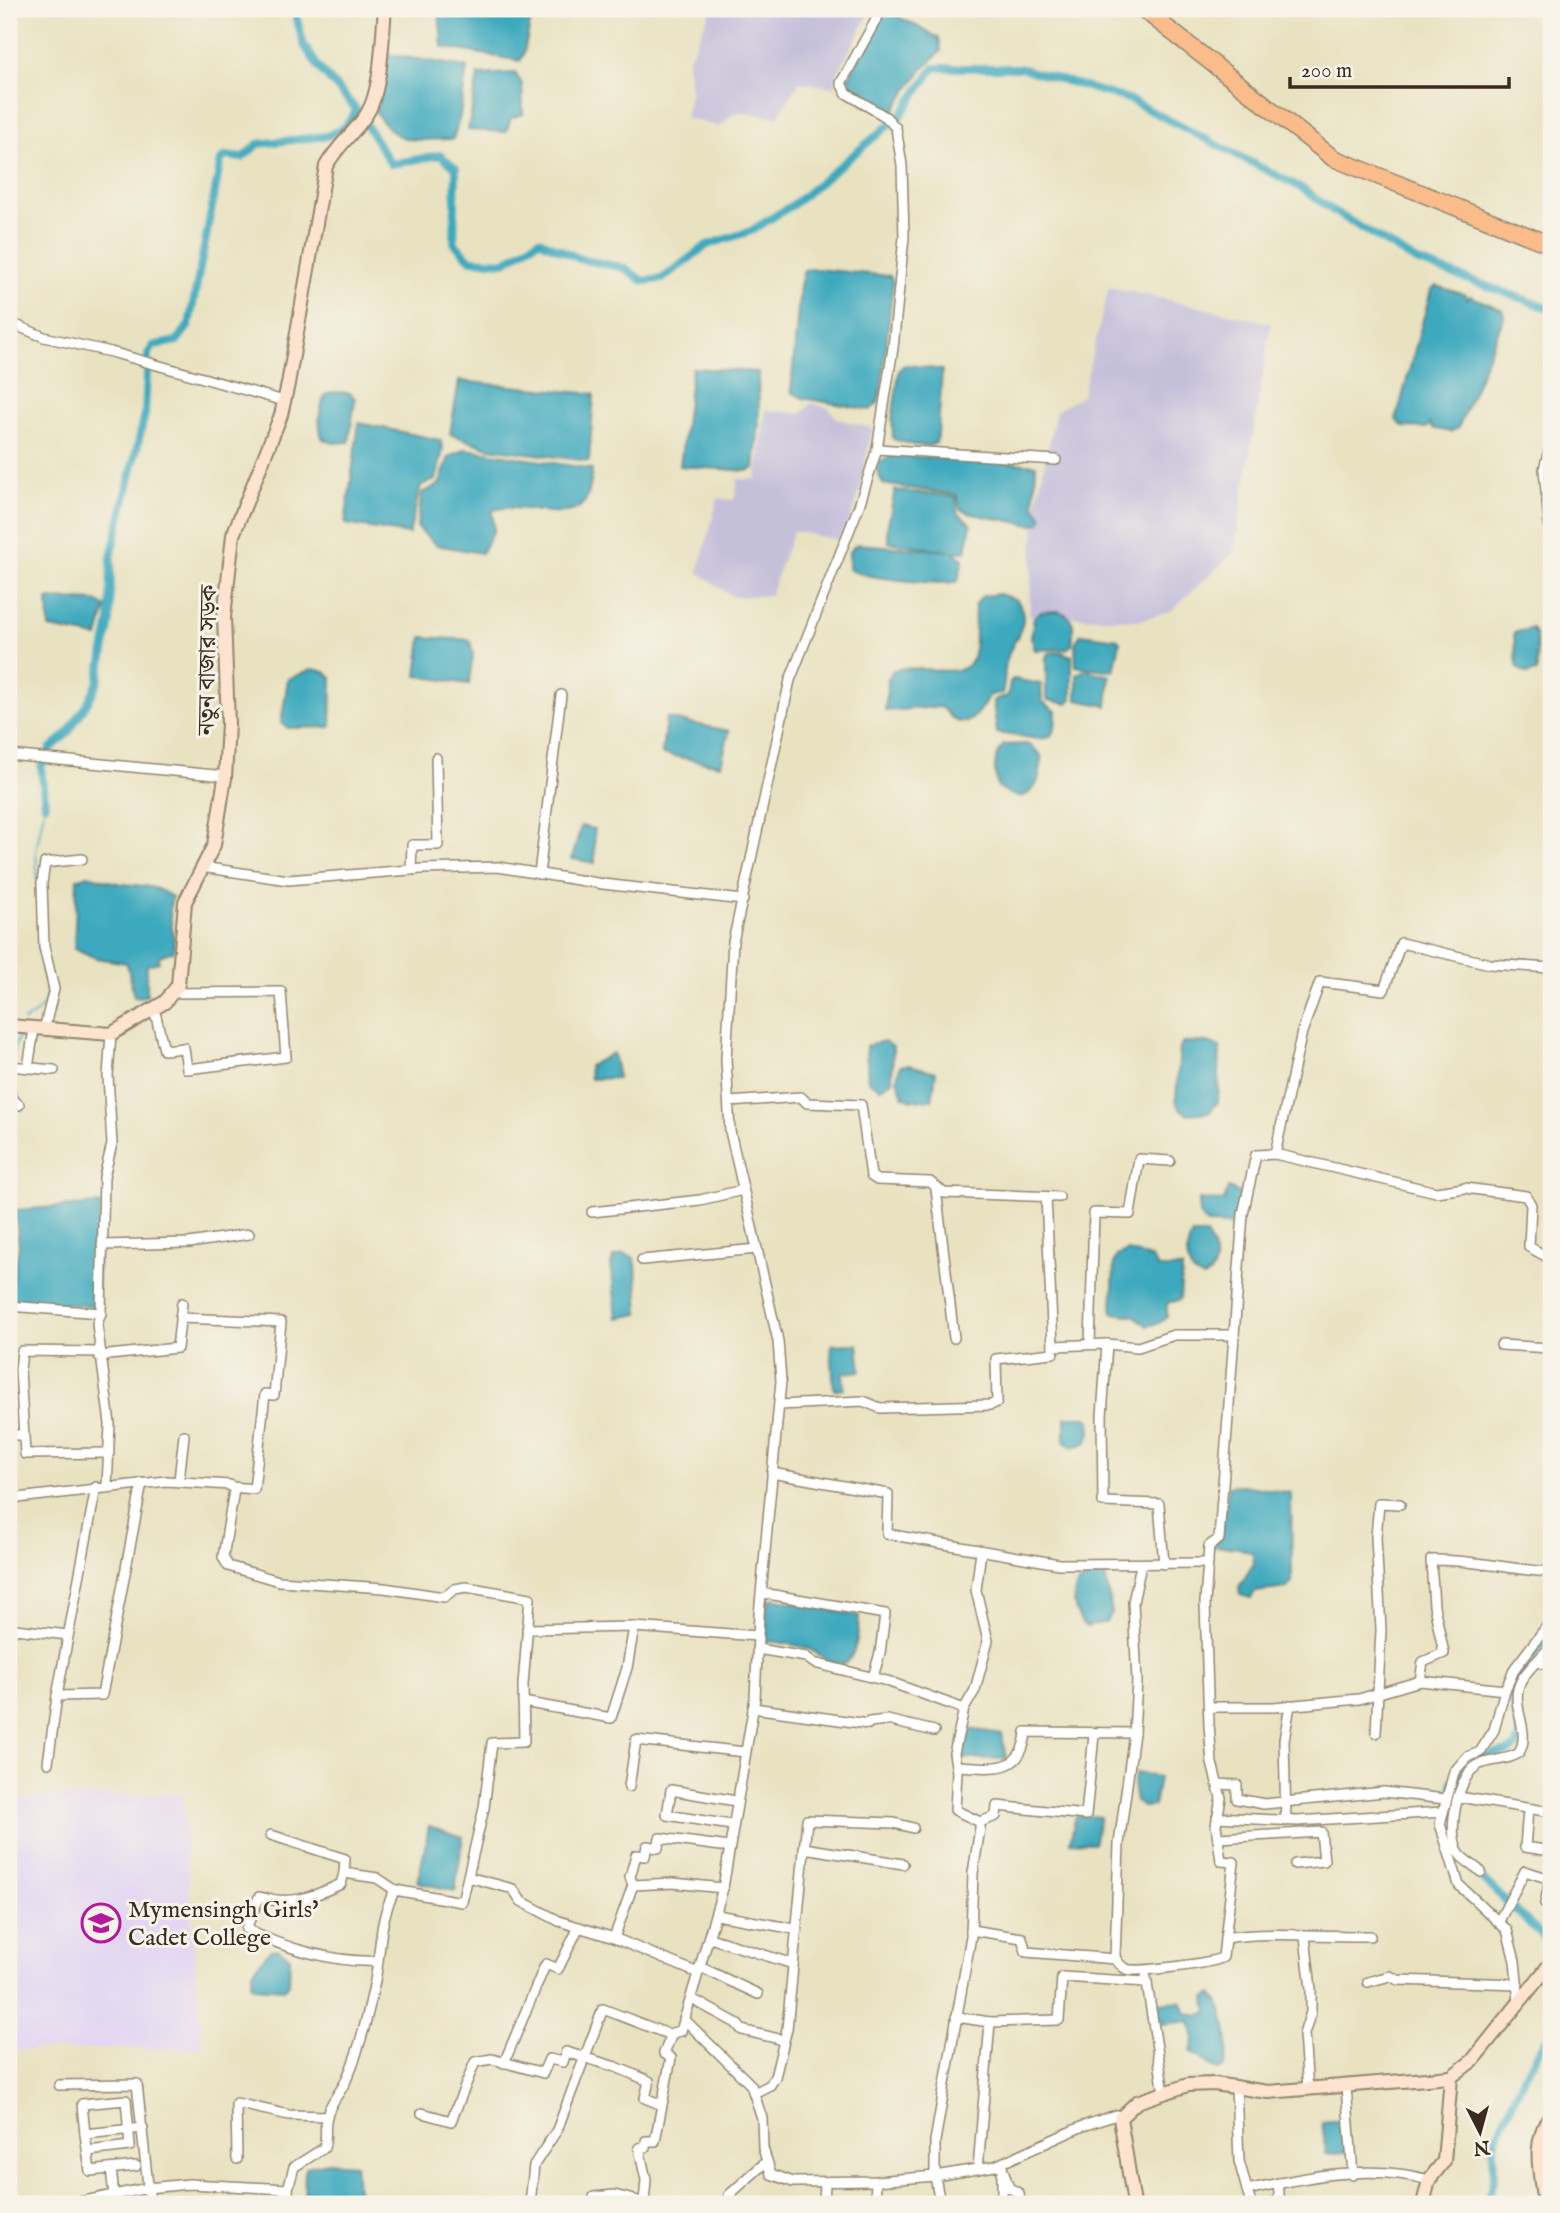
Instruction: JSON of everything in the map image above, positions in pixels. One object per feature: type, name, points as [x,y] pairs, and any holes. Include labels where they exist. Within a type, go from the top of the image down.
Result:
[{"type":"highway","points":[[1143,9],[1333,158],[1551,245]]},
{"type":"street","name":"নতুন বাজার সড়ক","points":[[111,1034],[165,1002],[169,993],[178,985],[181,975],[185,902],[214,845],[225,776],[228,724],[224,617],[233,534],[284,401],[299,335],[320,186],[335,150],[368,112],[375,85],[385,9]]},
{"type":"street","points":[[530,2204],[534,2165],[557,2130],[603,2009],[672,2034],[681,2031],[723,1888],[731,1825],[746,1752],[753,1708],[779,1405],[778,1341],[730,1131],[727,1001],[733,942],[766,780],[790,680],[859,506],[877,449],[892,348],[904,237],[902,165],[896,128],[886,117],[850,96],[841,83],[882,9]]},
{"type":"street","points":[[9,335],[18,326],[44,337],[121,355],[284,401]]},
{"type":"street","points":[[1551,443],[1545,469],[1551,546]]},
{"type":"street","points":[[877,449],[1056,460]]},
{"type":"street","points":[[539,874],[561,695]]},
{"type":"street","points":[[9,755],[225,776]]},
{"type":"street","points":[[411,870],[412,845],[438,845],[436,758]]},
{"type":"street","points":[[28,1068],[54,989],[44,947],[42,883],[45,863],[82,859]]},
{"type":"street","points":[[202,867],[288,880],[411,870],[498,867],[743,900]]},
{"type":"street","points":[[1275,1154],[1302,1032],[1320,982],[1384,990],[1401,943],[1490,964],[1551,968]]},
{"type":"street","points":[[154,1009],[164,1050],[184,1048],[187,1069],[286,1057],[281,992],[169,993]]},
{"type":"street","points":[[9,1026],[111,1034],[108,1076],[112,1144],[104,1177],[101,1313],[97,1317],[99,1354],[110,1424],[107,1486]]},
{"type":"street","points":[[9,1066],[54,1070]]},
{"type":"street","points":[[9,1082],[11,1098],[19,1105]]},
{"type":"street","points":[[729,1102],[801,1097],[807,1103],[861,1105],[871,1176],[877,1180],[930,1182],[944,1193],[1059,1197]]},
{"type":"street","points":[[971,1930],[1021,1938],[1026,1952],[1116,1959],[1126,1969],[1145,1971],[1180,1964],[1219,1961],[1223,1957],[1234,1862],[1222,1862],[1218,1838],[1217,1817],[1221,1798],[1212,1763],[1205,1603],[1209,1546],[1219,1539],[1226,1476],[1243,1214],[1256,1155],[1275,1154],[1436,1192],[1465,1188],[1527,1196],[1531,1205],[1529,1247],[1551,1259]]},
{"type":"street","points":[[1090,1344],[1094,1213],[1130,1214],[1139,1160],[1170,1161]]},
{"type":"street","points":[[936,1189],[954,1338]]},
{"type":"street","points":[[592,1212],[700,1200],[743,1190]]},
{"type":"street","points":[[779,1405],[863,1401],[880,1408],[996,1405],[995,1360],[1053,1353],[1046,1197]]},
{"type":"street","points":[[102,1245],[190,1243],[249,1234]]},
{"type":"street","points":[[642,1260],[757,1249]]},
{"type":"street","points":[[109,1453],[25,1454],[22,1351],[99,1354],[177,1348],[181,1303]]},
{"type":"street","points":[[9,1306],[101,1313]]},
{"type":"street","points":[[9,1499],[96,1487],[179,1480],[254,1489],[265,1394],[274,1395],[281,1322],[180,1318]]},
{"type":"street","points":[[1053,1346],[1107,1344],[1138,1348],[1174,1335],[1234,1335]]},
{"type":"street","points":[[1107,1344],[1102,1416],[1103,1502],[1158,1504],[1164,1564]]},
{"type":"street","points":[[1501,1345],[1551,1348]]},
{"type":"street","points":[[9,1435],[23,1435]]},
{"type":"street","points":[[179,1480],[184,1435]]},
{"type":"street","points":[[772,1473],[888,1494],[887,1534],[1059,1563],[1208,1563]]},
{"type":"street","points":[[57,1696],[102,1695],[142,1483]]},
{"type":"street","points":[[48,1763],[57,1696],[96,1487]]},
{"type":"street","points":[[232,1487],[234,1502],[223,1557],[228,1566],[279,1581],[384,1588],[444,1597],[455,1589],[466,1587],[529,1597],[523,1702],[524,1742],[492,1744],[484,1808],[462,1902],[395,1890],[377,1878],[344,1873]]},
{"type":"street","points":[[1376,1733],[1381,1630],[1376,1537],[1380,1503],[1400,1504]]},
{"type":"street","points":[[981,1551],[976,1590],[988,1641],[975,1690],[964,1709],[954,1754],[956,1811],[980,1822],[996,1816],[998,1806],[1086,1815],[1094,1735]]},
{"type":"street","points":[[1420,1681],[1423,1662],[1444,1653],[1436,1618],[1431,1560],[1469,1561],[1531,1572],[1551,1572]]},
{"type":"street","points":[[1116,1959],[1119,1844],[1134,1733],[1137,1681],[1133,1602],[1140,1565]]},
{"type":"street","points":[[762,1593],[885,1614],[880,1653],[873,1677]]},
{"type":"street","points":[[1519,2003],[1509,1938],[1499,1921],[1459,1885],[1440,1825],[1454,1772],[1467,1757],[1480,1752],[1494,1730],[1505,1690],[1515,1668],[1551,1621]]},
{"type":"street","points":[[527,1629],[634,1627],[758,1636]]},
{"type":"street","points":[[523,1702],[611,1718],[627,1668],[634,1627]]},
{"type":"street","points":[[15,1629],[68,1635]]},
{"type":"street","points":[[1481,1872],[1459,1854],[1455,1843],[1454,1812],[1466,1774],[1477,1766],[1515,1756],[1523,1746],[1518,1688],[1551,1646]]},
{"type":"street","points":[[757,1649],[806,1657],[814,1663],[873,1677],[964,1709]]},
{"type":"street","points":[[1536,1662],[1551,1665]]},
{"type":"street","points":[[1210,1707],[1290,1705],[1359,1699],[1420,1681],[1505,1690]]},
{"type":"street","points":[[1286,1821],[1284,1740],[1290,1705]]},
{"type":"street","points":[[753,1708],[868,1724],[869,1721],[887,1720],[934,1731]]},
{"type":"street","points":[[956,1766],[1000,1766],[1017,1761],[1024,1751],[1026,1732],[1094,1735],[1134,1733]]},
{"type":"street","points":[[629,1787],[636,1740],[746,1752]]},
{"type":"street","points":[[1217,1784],[1237,1785],[1237,1799],[1242,1801],[1284,1802],[1384,1793],[1446,1799]]},
{"type":"street","points":[[731,1825],[667,1815],[671,1790],[736,1801]]},
{"type":"street","points":[[1459,1797],[1551,1812]]},
{"type":"street","points":[[1528,1810],[1525,1847],[1551,1851]]},
{"type":"street","points":[[1217,1817],[1286,1821],[1443,1812]]},
{"type":"street","points":[[754,2093],[770,2085],[775,2077],[783,2040],[809,1818],[894,1823],[913,1828]]},
{"type":"street","points":[[940,2204],[935,2176],[935,2141],[971,1930],[973,1873],[980,1822]]},
{"type":"street","points":[[1218,1838],[1321,1832],[1324,1861],[1295,1864]]},
{"type":"street","points":[[271,1835],[345,1858],[344,1873],[341,1884],[315,1896],[282,1903],[259,1897],[246,1929],[261,1937],[326,1955],[377,1961]]},
{"type":"street","points":[[614,1938],[633,1885],[630,1877],[636,1855],[645,1856],[648,1846],[658,1848],[660,1838],[729,1847]]},
{"type":"street","points":[[804,1848],[904,1864]]},
{"type":"street","points":[[1499,1921],[1525,1871],[1550,1879],[1545,1904],[1551,1907]]},
{"type":"street","points":[[468,1877],[513,1889],[521,1901],[579,1927],[758,1994]]},
{"type":"street","points":[[633,1885],[673,1883],[723,1888]]},
{"type":"street","points":[[289,2204],[288,2189],[294,2167],[324,2148],[327,2116],[350,2070],[374,1987],[387,1905],[395,1890]]},
{"type":"street","points":[[716,1915],[795,1929]]},
{"type":"street","points":[[504,2063],[546,1964],[558,1969],[579,1927]]},
{"type":"street","points":[[1225,1938],[1261,1934],[1305,1937],[1370,1936]]},
{"type":"street","points":[[1305,1937],[1311,1989],[1311,2012],[1304,2034],[1308,2090]]},
{"type":"street","points":[[710,1938],[793,1964]]},
{"type":"street","points":[[1120,2118],[1137,2102],[1188,2085],[1214,2084],[1268,2092],[1451,2077],[1472,2061],[1551,1964]]},
{"type":"street","points":[[1145,1971],[1164,2093]]},
{"type":"street","points":[[1368,1982],[1390,1976],[1398,1980],[1518,1984]]},
{"type":"street","points":[[956,2017],[990,2022],[1059,2020],[1062,1977],[1147,1982]]},
{"type":"street","points":[[692,1998],[736,2023],[742,2030],[783,2040]]},
{"type":"street","points":[[684,2019],[751,2085],[762,2118],[771,2174],[793,2182],[876,2181],[1001,2167],[1083,2126],[1116,2115],[1120,2118]]},
{"type":"street","points":[[978,2169],[978,2137],[990,2022]]},
{"type":"street","points":[[593,2204],[594,2197],[605,2194],[648,2203],[639,2148],[645,2147],[646,2141],[655,2141],[671,2058],[664,2053],[672,2034]]},
{"type":"street","points":[[422,2113],[452,2121],[475,2062],[492,2059],[542,2073],[549,2059],[564,2062],[566,2052],[649,2081],[645,2098],[663,2105]]},
{"type":"street","points":[[1423,2204],[1429,2180],[1444,2161],[1451,2077]]},
{"type":"street","points":[[59,2085],[137,2084],[150,2204]]},
{"type":"street","points":[[1346,2087],[1353,2175]]},
{"type":"street","points":[[1236,2088],[1239,2161],[1251,2204]]},
{"type":"street","points":[[88,2151],[130,2147],[126,2101],[82,2104],[90,2171],[136,2166]]},
{"type":"street","points":[[237,2159],[236,2103],[289,2115],[327,2116]]},
{"type":"street","points":[[1544,2204],[1536,2157],[1540,2134],[1551,2113]]},
{"type":"street","points":[[1120,2118],[1134,2204]]},
{"type":"street","points":[[85,2134],[143,2128]]},
{"type":"street","points":[[729,2204],[729,2195],[767,2161]]},
{"type":"street","points":[[1001,2167],[1002,2204]]},
{"type":"street","points":[[1001,2167],[1009,2188],[1019,2193],[1020,2204]]},
{"type":"street","points":[[111,2169],[114,2195]]},
{"type":"street","points":[[1247,2190],[1278,2183],[1353,2175],[1404,2173],[1429,2180]]},
{"type":"street","points":[[875,2204],[876,2181]]},
{"type":"street","points":[[824,2204],[825,2182]]},
{"type":"street","points":[[1269,2204],[1280,2202],[1278,2183]]},
{"type":"street","points":[[70,2204],[148,2188],[189,2184],[288,2189]]},
{"type":"shaded area","points":[[712,9],[872,9],[837,74],[834,87],[799,82],[778,117],[735,112],[720,127],[685,118],[691,90],[687,62]]},
{"type":"shaded area","points":[[1109,287],[1271,323],[1234,552],[1171,611],[1141,620],[1029,615],[1036,504],[1056,411],[1082,396]]},
{"type":"shaded area","points":[[811,403],[829,408],[837,419],[872,428],[860,491],[843,541],[793,531],[770,595],[733,597],[698,572],[718,498],[734,500],[738,479],[756,479],[766,410],[801,414]]},
{"type":"shaded area","name":"Mymensingh Girls' Cadet College","points":[[182,1794],[202,2048],[9,2050],[9,1798]]},
{"type":"water","points":[[439,9],[533,9],[520,61],[442,47]]},
{"type":"water","points":[[888,11],[939,38],[941,51],[921,71],[893,111],[884,113],[851,95],[845,84],[882,15]]},
{"type":"water","points":[[387,54],[467,67],[460,116],[453,139],[408,139],[383,123],[375,111]]},
{"type":"water","points":[[515,73],[522,84],[523,114],[511,118],[506,132],[468,130],[478,75]]},
{"type":"water","points":[[804,270],[890,276],[893,282],[882,384],[878,403],[870,410],[803,398],[791,392],[800,286]]},
{"type":"water","points":[[1436,286],[1503,310],[1504,317],[1458,428],[1450,432],[1432,428],[1430,424],[1426,428],[1404,427],[1396,420],[1431,290]]},
{"type":"water","points":[[903,366],[942,370],[938,433],[936,443],[929,446],[893,439],[892,420],[899,371]]},
{"type":"water","points":[[692,368],[758,372],[759,423],[754,468],[748,471],[680,466]]},
{"type":"water","points":[[459,381],[594,394],[589,461],[489,448],[450,434]]},
{"type":"water","points":[[332,392],[350,393],[355,399],[349,442],[333,443],[323,439],[321,434],[322,405],[325,395]]},
{"type":"water","points":[[359,423],[440,440],[443,449],[436,480],[421,485],[409,534],[345,524]]},
{"type":"water","points":[[466,449],[592,469],[587,497],[580,507],[557,513],[515,508],[492,511],[494,530],[481,553],[436,545],[417,527],[422,493],[439,485],[449,457]]},
{"type":"water","points":[[891,456],[974,459],[1036,465],[1034,504],[1042,518],[1040,523],[1032,525],[972,514],[960,509],[957,495],[883,484],[877,470],[880,461]]},
{"type":"water","points":[[895,490],[956,497],[957,512],[971,524],[966,551],[953,552],[963,559],[958,581],[902,580],[849,569],[849,552],[857,544],[950,551],[889,542],[887,529]]},
{"type":"water","points":[[999,594],[1017,600],[1023,616],[1006,663],[1002,693],[990,695],[980,711],[965,722],[952,718],[939,707],[885,711],[888,679],[892,671],[915,668],[952,671],[962,669],[970,663],[975,647],[975,604],[983,596]]},
{"type":"water","points":[[48,599],[96,601],[106,607],[98,637],[49,628]]},
{"type":"water","points":[[1058,611],[1071,619],[1072,645],[1066,649],[1035,650],[1031,637],[1034,617],[1041,612]]},
{"type":"water","points":[[1532,628],[1536,637],[1537,672],[1526,674],[1517,667],[1514,633]]},
{"type":"water","points":[[1081,634],[1118,639],[1120,642],[1114,671],[1076,666],[1075,643]]},
{"type":"water","points":[[422,637],[470,640],[473,654],[469,684],[417,676]]},
{"type":"water","points":[[1061,652],[1072,656],[1072,699],[1068,704],[1048,700],[1046,697],[1046,657],[1049,653]]},
{"type":"water","points":[[313,669],[325,672],[332,678],[331,727],[288,728],[281,723],[288,679]]},
{"type":"water","points":[[1086,670],[1110,676],[1107,706],[1077,700],[1077,674]]},
{"type":"water","points":[[1013,679],[1041,684],[1042,701],[1056,711],[1055,728],[1050,737],[1039,739],[997,733],[993,701],[1008,696]]},
{"type":"water","points":[[666,718],[729,731],[721,765],[662,754]]},
{"type":"water","points":[[1029,744],[1041,755],[1039,776],[1032,791],[1018,796],[998,787],[996,759],[1004,745]]},
{"type":"water","points":[[581,826],[594,829],[595,863],[572,859]]},
{"type":"water","points":[[88,875],[154,888],[172,897],[170,911],[174,951],[159,956],[159,962],[147,965],[147,996],[134,997],[127,963],[96,958],[74,948],[77,879]]},
{"type":"water","points":[[884,1041],[893,1047],[892,1081],[880,1088],[868,1081],[866,1046]]},
{"type":"water","points":[[1204,1042],[1220,1047],[1218,1102],[1210,1112],[1187,1114],[1178,1107],[1176,1099],[1180,1048],[1182,1043]]},
{"type":"water","points":[[613,1053],[618,1078],[590,1079],[589,1066]]},
{"type":"water","points":[[909,1065],[936,1072],[932,1100],[912,1100],[903,1096],[897,1079],[900,1066]]},
{"type":"water","points":[[1228,1188],[1242,1194],[1239,1225],[1207,1224],[1200,1216],[1199,1200],[1224,1201]]},
{"type":"water","points":[[100,1204],[96,1307],[9,1298],[19,1246],[15,1210]]},
{"type":"water","points":[[1192,1235],[1206,1235],[1214,1252],[1215,1264],[1204,1278],[1193,1272],[1188,1260]]},
{"type":"water","points":[[1128,1251],[1152,1258],[1158,1268],[1182,1268],[1180,1300],[1167,1303],[1167,1317],[1159,1323],[1147,1326],[1135,1316],[1112,1313],[1114,1262],[1117,1256]]},
{"type":"water","points":[[623,1254],[633,1257],[636,1264],[639,1314],[617,1318],[611,1265],[613,1257]]},
{"type":"water","points":[[858,1344],[861,1371],[843,1373],[844,1389],[834,1390],[831,1345]]},
{"type":"water","points":[[1065,1417],[1086,1417],[1090,1421],[1091,1433],[1086,1443],[1073,1447],[1065,1443]]},
{"type":"water","points":[[1242,1485],[1291,1493],[1292,1582],[1287,1588],[1255,1592],[1251,1598],[1240,1595],[1239,1587],[1254,1563],[1253,1553],[1239,1548],[1211,1546],[1220,1540],[1229,1486]]},
{"type":"water","points":[[1096,1571],[1105,1574],[1112,1613],[1105,1622],[1087,1627],[1076,1612],[1074,1599],[1079,1582],[1087,1580]]},
{"type":"water","points":[[773,1598],[859,1616],[853,1654],[845,1664],[833,1662],[806,1648],[767,1641],[765,1606]]},
{"type":"water","points":[[968,1729],[1002,1734],[1006,1759],[960,1759],[962,1737]]},
{"type":"water","points":[[1136,1773],[1159,1777],[1154,1806],[1143,1807],[1136,1801],[1133,1784]]},
{"type":"water","points":[[1076,1815],[1100,1817],[1094,1843],[1070,1842]]},
{"type":"water","points":[[429,1826],[463,1837],[455,1891],[418,1882]]},
{"type":"water","points":[[278,1949],[290,1957],[289,1984],[284,1989],[253,1987],[253,1971],[270,1950]]},
{"type":"water","points":[[1212,1994],[1221,2008],[1227,2039],[1225,2066],[1218,2070],[1191,2052],[1194,2039],[1190,2021],[1163,2024],[1156,2009],[1158,2003],[1181,2001],[1186,2013],[1198,2016],[1208,2012],[1206,1998]]},
{"type":"water","points":[[1344,2120],[1347,2153],[1326,2154],[1322,2122]]},
{"type":"water","points":[[328,2162],[355,2164],[358,2204],[304,2204],[305,2167]]},
{"type":"waterway","points":[[294,9],[304,45],[319,68],[357,110],[391,164],[440,155],[456,168],[454,243],[471,260],[505,262],[539,240],[580,259],[625,268],[643,281],[662,279],[707,245],[751,231],[794,204],[901,115],[934,68],[1020,68],[1128,99],[1303,189],[1332,210],[1416,261],[1551,309]]},
{"type":"waterway","points":[[45,805],[41,767],[51,748],[67,734],[98,682],[110,621],[111,557],[145,414],[148,354],[153,346],[177,341],[189,325],[221,160],[226,156],[242,158],[258,144],[327,136],[346,126],[357,110]]},
{"type":"waterway","points":[[38,887],[36,851],[45,805]]},
{"type":"waterway","points":[[23,1021],[36,1013],[46,997],[39,942]]},
{"type":"waterway","points":[[9,1059],[21,1031]]},
{"type":"waterway","points":[[9,1206],[12,1256],[9,1267]]},
{"type":"waterway","points":[[1451,1815],[1452,1782],[1476,1758],[1509,1751],[1517,1746],[1520,1735],[1511,1691],[1551,1631]]},
{"type":"waterway","points":[[1460,1857],[1551,1944]]},
{"type":"waterway","points":[[1486,2204],[1494,2177],[1493,2145],[1525,2075],[1551,2031]]},
{"type":"place","name":"Mymensingh Girls' Cadet College","points":[[101,1923]]}]
